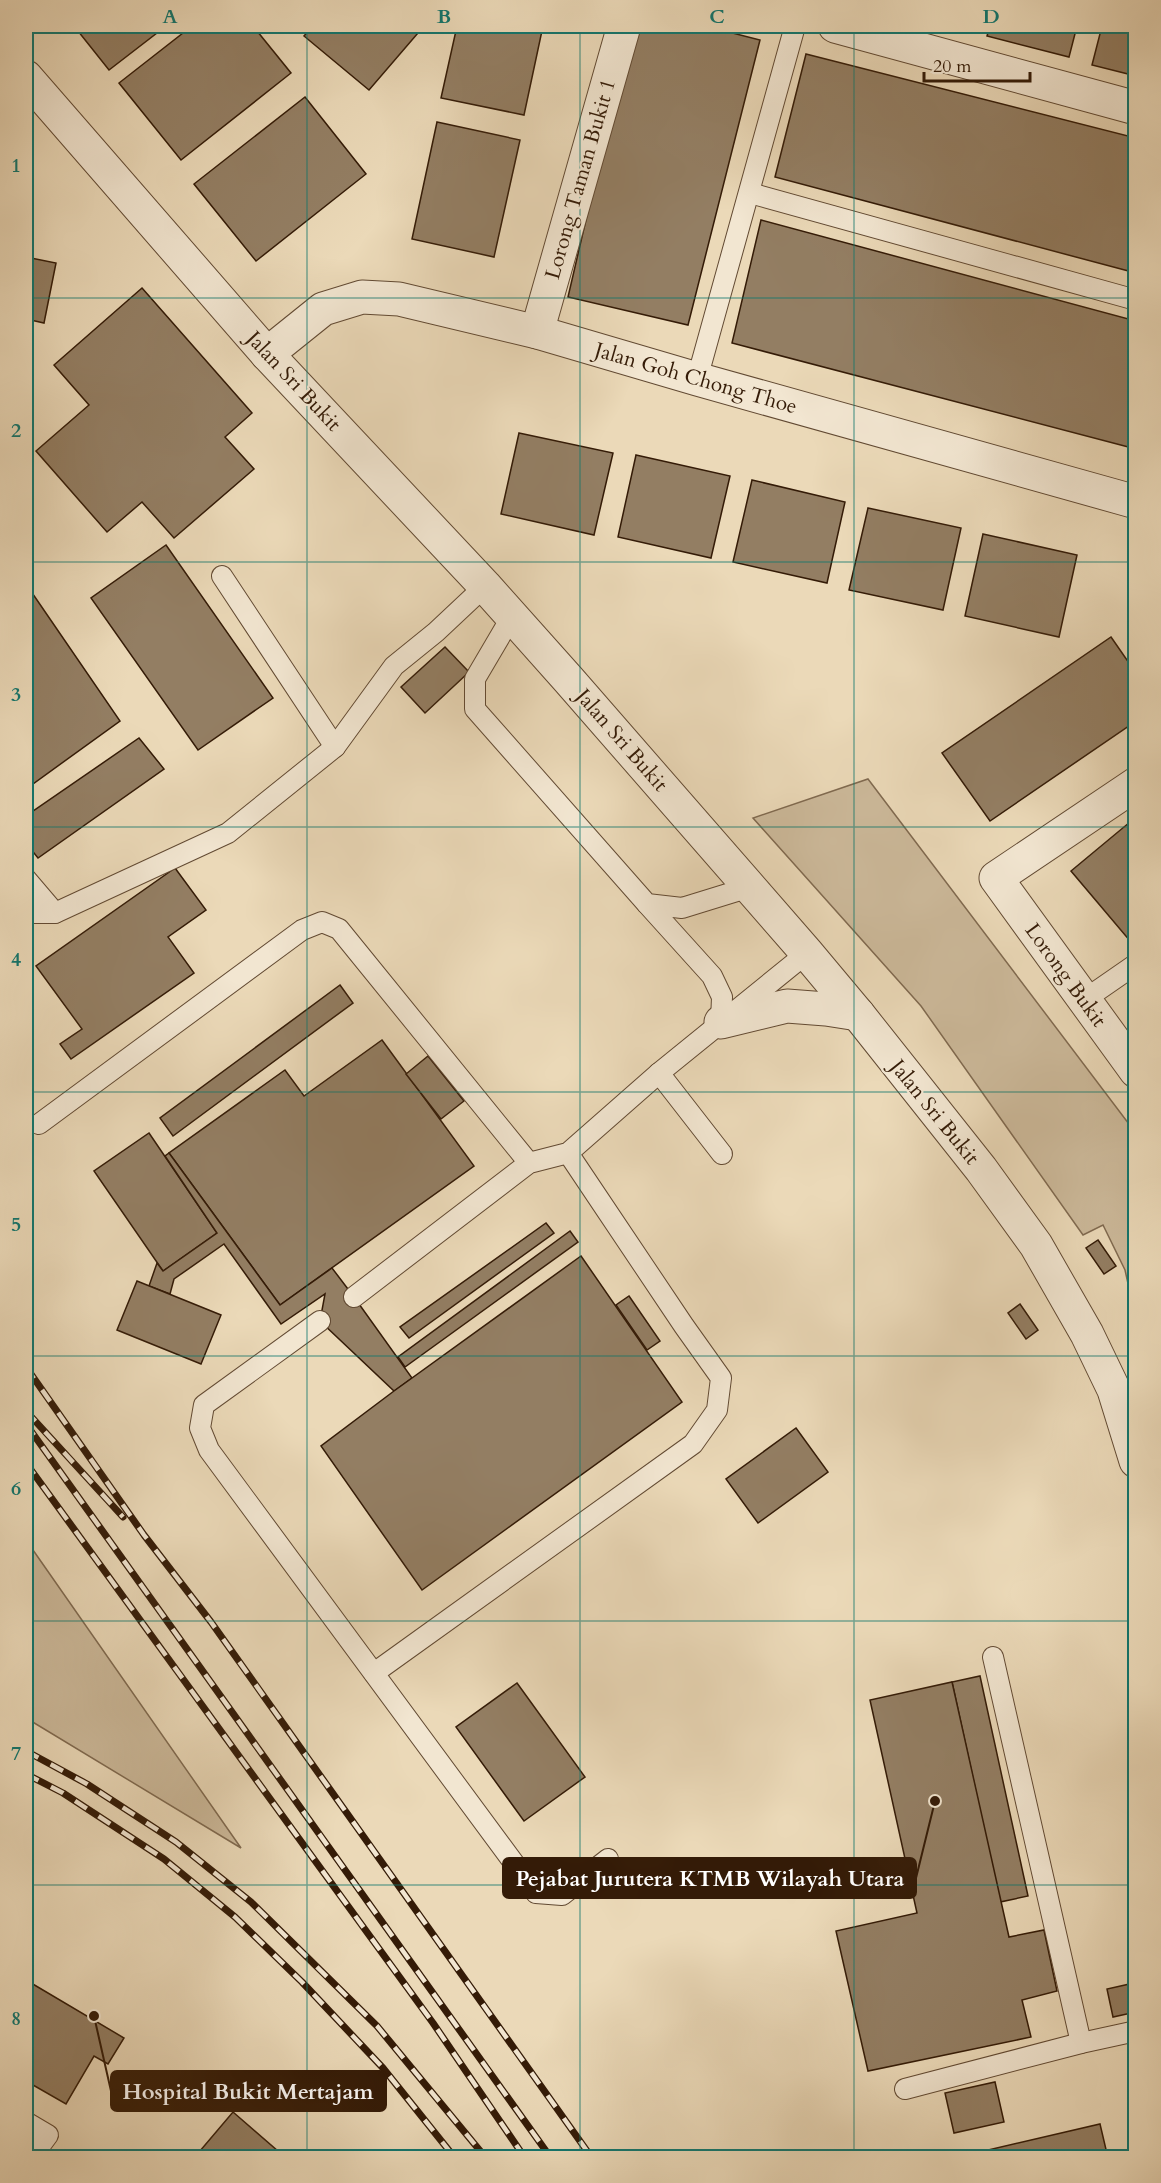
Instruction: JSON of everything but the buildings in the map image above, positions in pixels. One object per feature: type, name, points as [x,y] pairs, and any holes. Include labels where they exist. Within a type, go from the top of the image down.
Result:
[{"type":"street","name":"Lorong Taman Bukit 1","points":[[537,332],[624,26]]},
{"type":"street","points":[[835,26],[1136,108]]},
{"type":"street","name":"Jalan Sri Bukit","points":[[26,77],[267,354],[512,616],[750,887],[858,1014],[981,1169],[1036,1245],[1087,1334],[1114,1390],[1136,1461]]},
{"type":"street","name":"Jalan Goh Chong Thoe","points":[[267,354],[323,309],[362,297],[399,298],[537,332],[1136,502]]},
{"type":"street","name":"Lorong Bukit","points":[[1136,784],[996,879],[1136,1071]]},
{"type":"street","points":[[721,1022],[787,1006],[858,1014]]},
{"type":"lane","points":[[697,379],[795,26]]},
{"type":"lane","points":[[750,193],[1136,300]]},
{"type":"lane","points":[[222,576],[335,747]]},
{"type":"lane","points":[[26,913],[55,913],[228,833],[335,747],[394,666],[436,632],[485,586]]},
{"type":"lane","points":[[512,616],[475,679],[475,709],[712,976],[722,997],[721,1022]]},
{"type":"lane","points":[[26,879],[55,913]]},
{"type":"lane","points":[[647,904],[682,909],[750,887]]},
{"type":"lane","points":[[39,1124],[302,930],[322,922],[339,929],[529,1163]]},
{"type":"lane","points":[[354,1297],[529,1163],[568,1153],[659,1073],[807,953]]},
{"type":"lane","points":[[1084,1000],[1136,964]]},
{"type":"lane","points":[[659,1073],[722,1154]]},
{"type":"lane","points":[[374,1673],[693,1444],[717,1410],[722,1378],[684,1326],[568,1153]]},
{"type":"lane","points":[[320,1321],[204,1405],[200,1428],[209,1450],[536,1893],[562,1895],[608,1859]]},
{"type":"lane","points":[[993,1657],[1081,2043]]},
{"type":"lane","points":[[905,2089],[1136,2031]]},
{"type":"lane","points":[[26,2122],[48,2135],[31,2157]]},
{"type":"shaded area","points":[[868,779],[1135,1132],[1135,1315],[1125,1270],[1103,1225],[1083,1235],[921,1006],[753,818]]},
{"type":"shaded area","points":[[26,1540],[241,1848],[26,1718]]},
{"type":"railway","points":[[26,1367],[144,1535],[211,1622],[592,2158]]},
{"type":"railway","points":[[26,1411],[123,1517]]},
{"type":"railway","points":[[26,1424],[551,2158]]},
{"type":"railway","points":[[26,1463],[433,2023],[525,2158]]},
{"type":"railway","points":[[26,1751],[87,1784],[176,1842],[251,1902],[377,2026],[486,2158]]},
{"type":"railway","points":[[26,1774],[63,1793],[164,1859],[235,1917],[302,1982],[383,2068],[455,2158]]},
{"type":"place","name":"Pejabat Jurutera KTMB Wilayah Utara","points":[[935,1801]]},
{"type":"place","name":"Hospital Bukit Mertajam","points":[[94,2016]]}]
